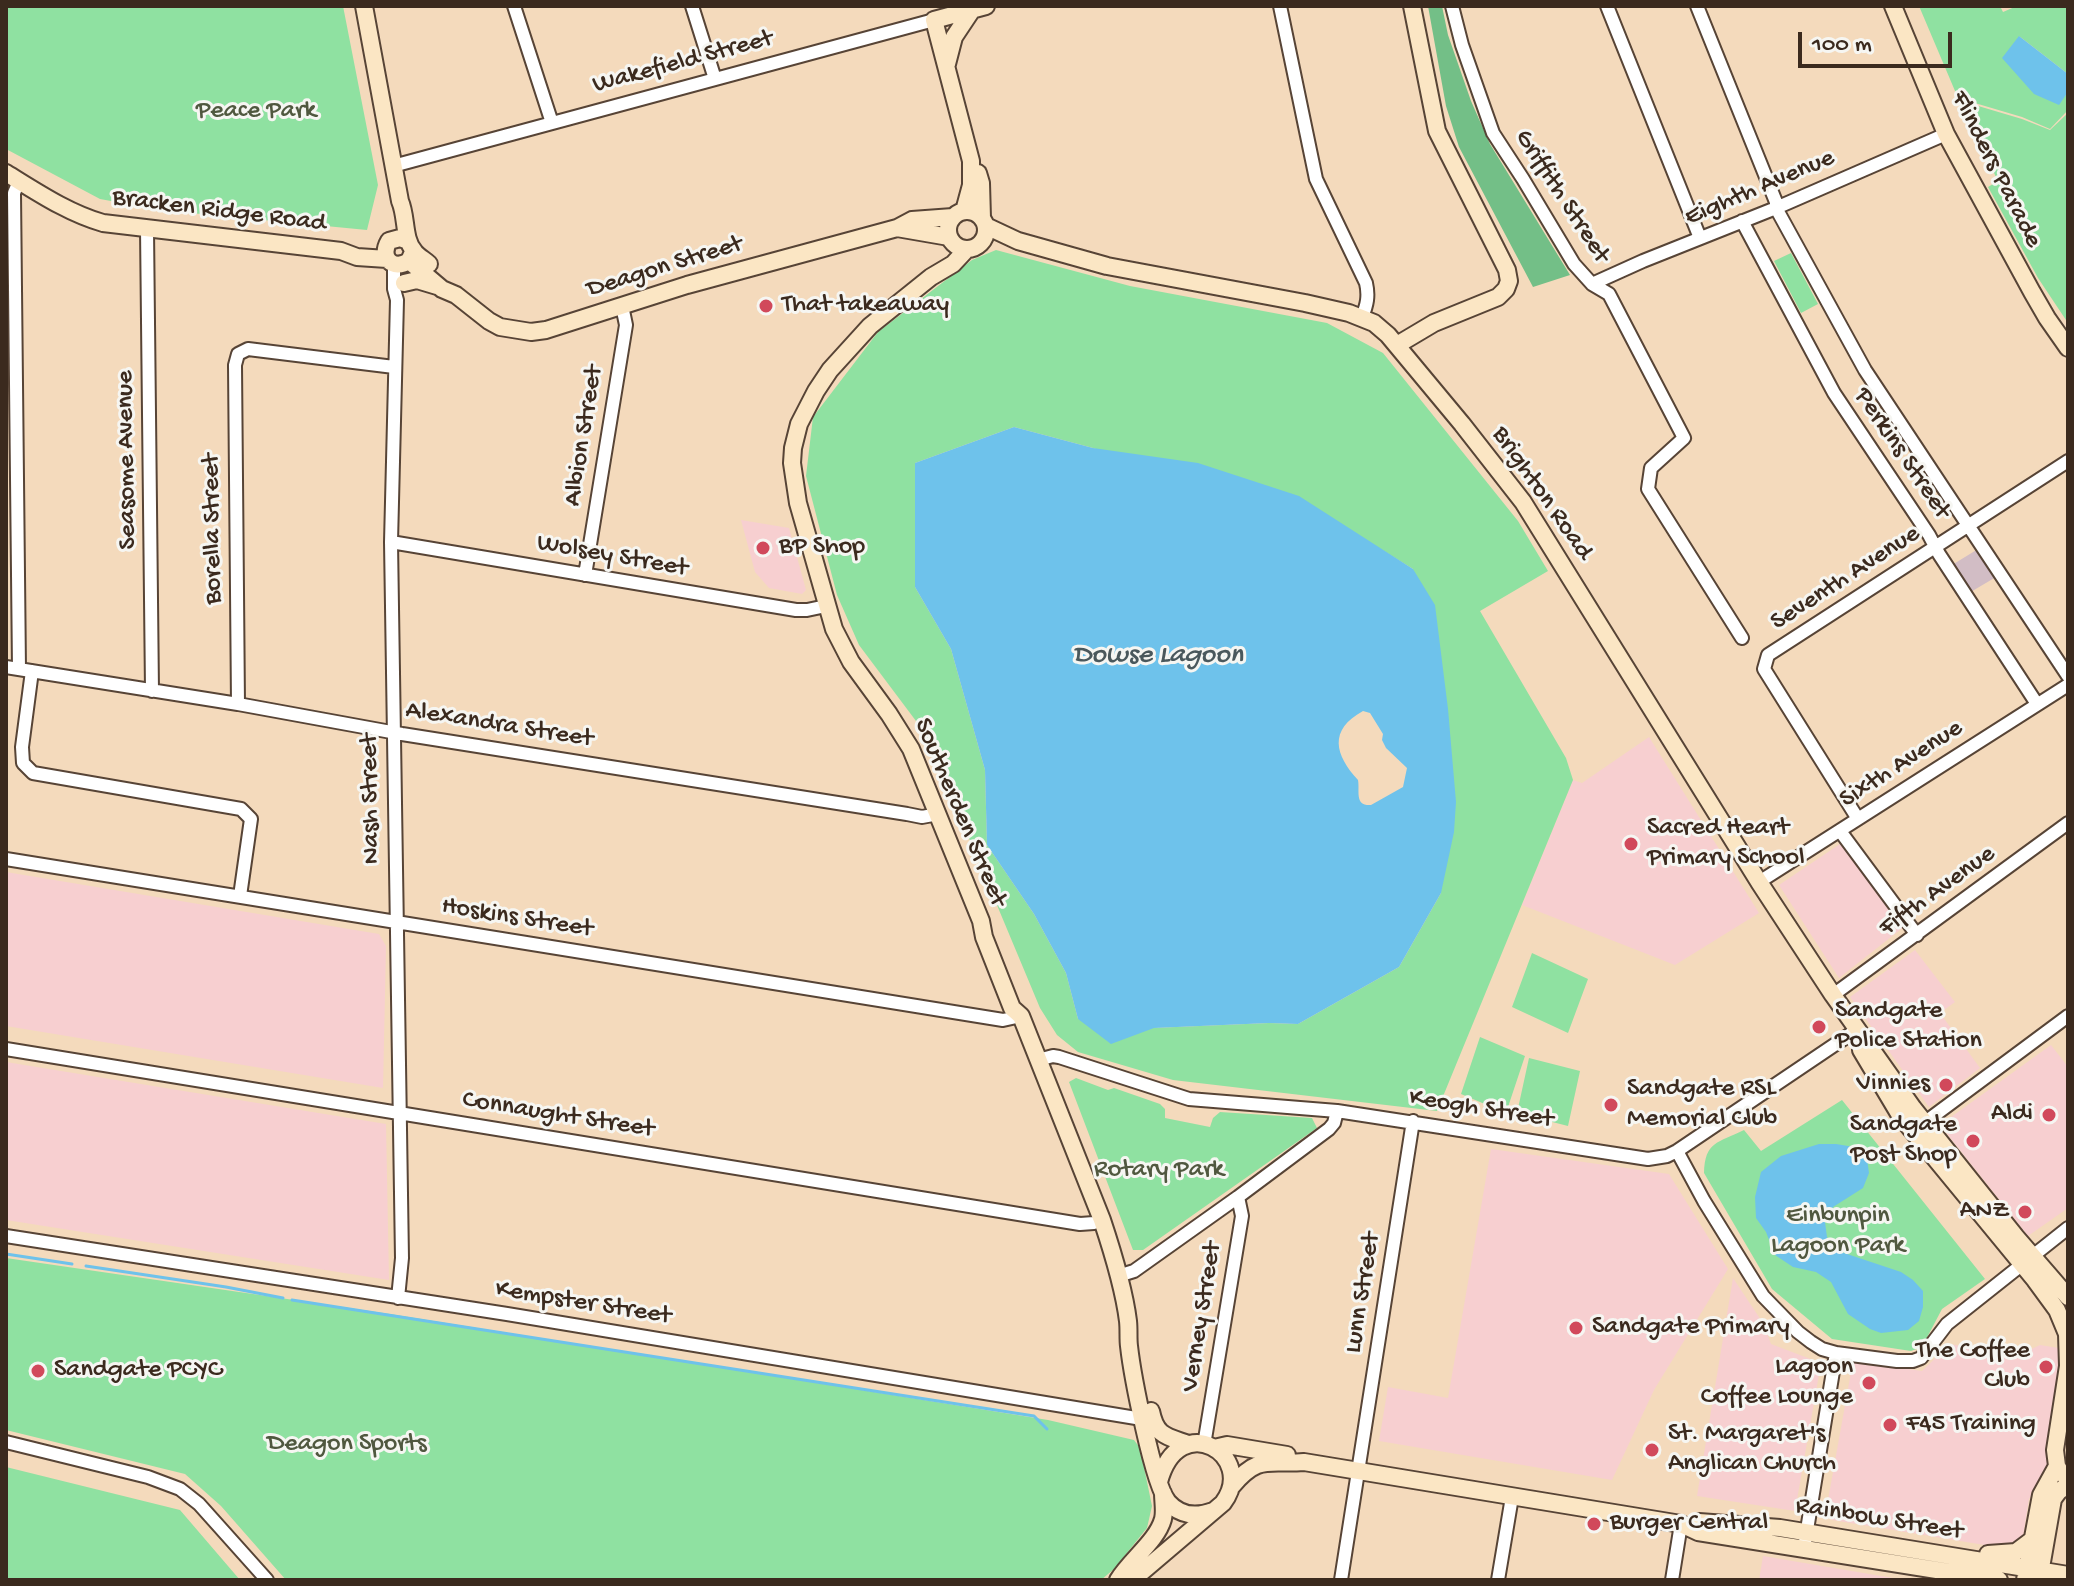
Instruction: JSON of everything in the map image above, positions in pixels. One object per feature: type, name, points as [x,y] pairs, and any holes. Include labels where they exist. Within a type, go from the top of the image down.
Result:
[{"type":"main road","points":[[364,6],[404,210],[400,253]]},
{"type":"main road","points":[[1397,345],[1434,323],[1498,297],[1509,281],[1507,270],[1437,131],[1412,6]]},
{"type":"main road","name":"Flinders Parade","points":[[1893,6],[1946,134],[2020,271],[2068,348]]},
{"type":"main road","points":[[946,66],[954,37],[979,8]]},
{"type":"main road","name":"Wakefield Street","points":[[934,20],[979,8]]},
{"type":"main road","points":[[934,20],[971,161],[971,185],[958,214],[948,226],[950,238],[957,247],[1018,241]]},
{"type":"main road","points":[[971,161],[980,175],[985,238],[974,246]]},
{"type":"main road","name":"Bracken Ridge Road","points":[[13,177],[88,219],[103,223],[341,251],[357,257],[400,253]]},
{"type":"main road","points":[[958,214],[974,212],[984,222],[1018,241],[1107,266],[1305,303],[1362,317]]},
{"type":"main road","name":"Deagon Street","points":[[400,253],[439,286],[500,327],[515,331],[546,330],[687,285],[897,228],[912,220],[958,214]]},
{"type":"main road","name":"Deagon Street","points":[[897,228],[950,238]]},
{"type":"main road","name":"Southerden Street","points":[[931,277],[950,238]]},
{"type":"main road","name":"Southerden Street","points":[[974,246],[870,326],[830,370],[799,424],[793,448],[794,477],[826,606],[842,647],[911,749],[981,921],[984,937],[1012,1008],[1021,1016],[1102,1220],[1128,1321],[1139,1345],[1148,1420],[1161,1488]]},
{"type":"main road","name":"Deagon Street","points":[[400,253],[450,283],[456,295]]},
{"type":"main road","points":[[404,283],[417,280],[439,286]]},
{"type":"main road","name":"Brighton Road","points":[[1362,317],[1374,323],[1397,345],[1523,502],[1759,882],[1918,1127],[2007,1226],[2057,1310],[2067,1334],[2068,1366],[2055,1450],[2063,1472]]},
{"type":"main road","name":"Brighton Road","points":[[2027,1260],[2068,1297]]},
{"type":"main road","points":[[1130,1580],[1213,1511],[1229,1495],[1232,1486],[1229,1464],[1223,1455],[1160,1432],[1148,1420]]},
{"type":"main road","name":"Rainbow Street","points":[[1202,1446],[1227,1445],[1283,1453],[1304,1462],[1681,1524],[1698,1532],[1805,1540],[1999,1580]]},
{"type":"main road","points":[[1118,1580],[1159,1529],[1164,1511],[1161,1488],[1166,1461],[1179,1448],[1202,1446]]},
{"type":"main road","name":"Rainbow Street","points":[[1232,1486],[1256,1464],[1304,1462]]},
{"type":"main road","points":[[2033,1574],[2032,1540],[2041,1495],[2063,1472]]},
{"type":"main road","points":[[2033,1574],[2053,1499],[2068,1485]]},
{"type":"main road","points":[[1161,1488],[1168,1502],[1185,1514],[1213,1511]]},
{"type":"main road","points":[[1967,1559],[2016,1552],[2032,1540]]},
{"type":"main road","name":"Rainbow Street","points":[[1928,1567],[1967,1559],[2033,1574],[2068,1575]]},
{"type":"street","points":[[514,6],[552,123]]},
{"type":"street","points":[[692,6],[715,79]]},
{"type":"street","points":[[1280,6],[1316,179],[1369,293],[1362,317]]},
{"type":"street","name":"Griffith Street","points":[[1452,6],[1462,45],[1493,133],[1574,264],[1592,284],[1609,294],[1684,438],[1651,468],[1648,489],[1742,638]]},
{"type":"street","points":[[1607,6],[1700,238]]},
{"type":"street","name":"Perkins Street","points":[[1697,6],[1776,208],[1865,370],[2068,676]]},
{"type":"street","name":"Wakefield Street","points":[[393,166],[934,20]]},
{"type":"street","name":"Eighth Avenue","points":[[1592,284],[1946,134]]},
{"type":"street","points":[[13,177],[23,763],[33,773],[241,809],[251,819],[240,896]]},
{"type":"street","name":"Perkins Street","points":[[1742,221],[1834,393],[2037,704]]},
{"type":"street","name":"Seasome Avenue","points":[[147,229],[152,691]]},
{"type":"street","name":"Nash Street","points":[[397,300],[408,272],[400,253]]},
{"type":"street","name":"Nash Street","points":[[398,1298],[402,1258],[391,542],[397,300],[394,289],[400,253]]},
{"type":"street","name":"Albion Street","points":[[585,575],[626,325],[622,306]]},
{"type":"street","name":"Borella Street","points":[[238,704],[235,365],[238,354],[248,349],[394,367]]},
{"type":"street","name":"Seventh Avenue","points":[[1858,819],[1764,669],[1768,655],[2068,461]]},
{"type":"street","name":"Wolsey Street","points":[[391,542],[796,610],[826,606]]},
{"type":"street","name":"Alexandra Street","points":[[19,669],[922,817],[938,814]]},
{"type":"street","name":"Sixth Avenue","points":[[1759,882],[2068,685]]},
{"type":"street","name":"Fifth Avenue","points":[[1833,995],[2068,823]]},
{"type":"street","points":[[1840,831],[1917,935]]},
{"type":"street","name":"Hoskins Street","points":[[6,859],[1003,1020],[1021,1016]]},
{"type":"street","points":[[1918,1127],[2068,1016]]},
{"type":"street","name":"Keogh Street","points":[[1337,1111],[1648,1159],[1677,1151],[1855,1031]]},
{"type":"street","name":"Connaught Street","points":[[6,1049],[1080,1224],[1102,1220]]},
{"type":"street","points":[[1038,1060],[1059,1057],[1189,1099],[1337,1111],[1329,1129],[1134,1271],[1118,1276]]},
{"type":"street","name":"Lunn Street","points":[[1341,1580],[1413,1121]]},
{"type":"street","points":[[1677,1151],[1763,1296],[1798,1332],[1822,1349],[1836,1353],[1897,1361],[1921,1358],[1947,1324],[2068,1228]]},
{"type":"street","name":"Verney Street","points":[[1202,1446],[1242,1216],[1238,1197]]},
{"type":"street","name":"Kempster Street","points":[[6,1236],[507,1314],[1148,1420]]},
{"type":"street","points":[[1805,1540],[1836,1353]]},
{"type":"street","points":[[6,1442],[148,1477],[180,1489],[199,1504],[267,1580]]},
{"type":"street","points":[[1498,1580],[1512,1497]]},
{"type":"street","points":[[1672,1580],[1681,1524]]},
{"type":"shaded area","points":[[741,520],[789,528],[806,590],[802,594],[769,588],[755,572]]},
{"type":"shaded area","points":[[1978,549],[1996,577],[1969,593],[1952,565]]},
{"type":"shaded area","name":"Sacred Heart Primary School","points":[[1649,737],[1759,913],[1675,965],[1522,905],[1573,780],[1582,783]]},
{"type":"shaded area","points":[[1843,842],[1905,926],[1839,978],[1779,885]]},
{"type":"shaded area","points":[[6,872],[379,934],[386,946],[383,1088],[6,1026]]},
{"type":"shaded area","points":[[1915,950],[1955,1002],[1940,1013],[1980,1068],[1929,1107],[1850,997]]},
{"type":"shaded area","points":[[2051,1045],[2068,1067],[2068,1208],[2028,1236],[1940,1125]]},
{"type":"shaded area","points":[[6,1062],[386,1124],[389,1280],[6,1220]]},
{"type":"shaded area","name":"Sandgate Primary","points":[[1491,1149],[1669,1174],[1728,1269],[1654,1390],[1612,1480],[1379,1441],[1388,1387],[1448,1398]]},
{"type":"shaded area","points":[[1733,1278],[1763,1323],[1771,1344],[1821,1363],[1795,1511],[1697,1496]]},
{"type":"shaded area","points":[[1950,1344],[2017,1356],[2040,1345],[2065,1349],[2047,1474],[2029,1499],[2023,1537],[2009,1549],[1832,1520],[1827,1516],[1853,1361],[1922,1371]]},
{"type":"shaded area","points":[[1763,1556],[1816,1565],[1905,1580],[1759,1580]]},
{"type":"green space","name":"Peace Park","points":[[6,6],[343,6],[378,185],[367,230],[160,210],[100,199],[6,149]]},
{"type":"green space","points":[[1428,6],[1442,6],[1448,35],[1490,144],[1570,275],[1533,287],[1459,147],[1446,106]]},
{"type":"green space","points":[[1919,6],[2000,6],[2003,12],[2017,6],[2068,6],[2068,74],[2019,36],[2058,104],[2068,92],[2068,110],[2050,129],[2022,117],[1958,98]]},
{"type":"green space","points":[[1958,100],[2050,130],[2068,113],[2068,323],[2038,278],[1988,187],[1998,181]]},
{"type":"green space","points":[[996,250],[1130,286],[1327,323],[1383,353],[1518,521],[1548,571],[1480,611],[1566,758],[1573,780],[1437,1111],[1173,1080],[1078,1052],[1057,1035],[1040,1008],[925,733],[859,645],[837,595],[806,476],[813,417],[878,332],[972,260]],"holes":[[[1014,427],[1093,448],[1379,548],[1413,569],[1441,893],[1399,967],[1298,1024],[1153,1028],[1078,1019],[1066,973],[1034,914],[987,845],[985,770],[951,649],[915,587],[915,463]]]},
{"type":"green space","points":[[1791,253],[1818,304],[1801,313],[1774,261]]},
{"type":"green space","points":[[1532,953],[1588,979],[1568,1033],[1512,1007]]},
{"type":"green space","points":[[1480,1037],[1525,1056],[1506,1113],[1461,1094]]},
{"type":"green space","points":[[1529,1058],[1580,1071],[1568,1126],[1517,1113]]},
{"type":"green space","name":"Rotary Park","points":[[1076,1078],[1160,1104],[1165,1109],[1165,1118],[1210,1127],[1213,1118],[1220,1112],[1312,1118],[1317,1128],[1143,1250],[1133,1250],[1069,1082]]},
{"type":"green space","name":"Einbunpin Lagoon Park","points":[[1842,1100],[1985,1279],[1942,1309],[1922,1347],[1911,1351],[1832,1339],[1772,1289],[1704,1173],[1710,1149],[1720,1141],[1744,1130],[1761,1151]]},
{"type":"green space","name":"Deagon Sports","points":[[6,1258],[390,1314],[1048,1420],[1134,1440],[1140,1448],[1152,1506],[1147,1528],[1114,1569],[1101,1580],[286,1580],[221,1506],[185,1474],[6,1430]]},
{"type":"green space","points":[[6,1467],[180,1510],[240,1580],[6,1580]]},
{"type":"water","points":[[2019,36],[2068,74],[2068,92],[2059,105],[2034,94],[2002,58]]},
{"type":"water","name":"Dowse Lagoon","points":[[1014,427],[1093,448],[1198,463],[1299,496],[1413,569],[1435,605],[1456,802],[1454,832],[1441,893],[1399,967],[1298,1024],[1154,1028],[1111,1044],[1078,1019],[1066,973],[1034,914],[987,845],[985,770],[951,649],[915,587],[915,463]],"holes":[[[1363,711],[1370,713],[1383,734],[1386,748],[1407,768],[1403,787],[1366,805],[1360,800],[1358,780],[1344,761],[1339,743],[1344,726],[1352,718]]]},
{"type":"water","points":[[1819,1144],[1854,1147],[1867,1159],[1869,1173],[1863,1188],[1833,1207],[1825,1222],[1827,1237],[1835,1250],[1901,1272],[1923,1291],[1919,1321],[1908,1330],[1881,1333],[1848,1314],[1831,1282],[1816,1272],[1793,1267],[1775,1255],[1766,1232],[1756,1218],[1755,1197],[1761,1172],[1781,1156]]},
{"type":"waterway","points":[[6,1254],[72,1264]]},
{"type":"waterway","points":[[86,1266],[283,1298]]},
{"type":"waterway","points":[[292,1300],[1034,1416],[1047,1429]]},
{"type":"place","name":"That takeaway","points":[[766,306]]},
{"type":"place","name":"BP Shop","points":[[763,548]]},
{"type":"place","name":"Sacred Heart Primary School","points":[[1631,844]]},
{"type":"place","name":"Sandgate Police Station","points":[[1819,1027]]},
{"type":"place","name":"Vinnies","points":[[1946,1085]]},
{"type":"place","name":"Sandgate RSL Memorial Club","points":[[1611,1105]]},
{"type":"place","name":"Aldi","points":[[2049,1115]]},
{"type":"place","name":"Sandgate Post Shop","points":[[1973,1141]]},
{"type":"place","name":"ANZ","points":[[2025,1212]]},
{"type":"place","name":"Sandgate Primary","points":[[1576,1328]]},
{"type":"place","name":"The Coffee Club","points":[[2046,1367]]},
{"type":"place","name":"Sandgate PCYC","points":[[38,1371]]},
{"type":"place","name":"Lagoon Coffee Lounge","points":[[1869,1383]]},
{"type":"place","name":"F45 Training","points":[[1890,1425]]},
{"type":"place","name":"St. Margaret's Anglican Church","points":[[1652,1450]]},
{"type":"place","name":"Burger Central","points":[[1594,1524]]}]
